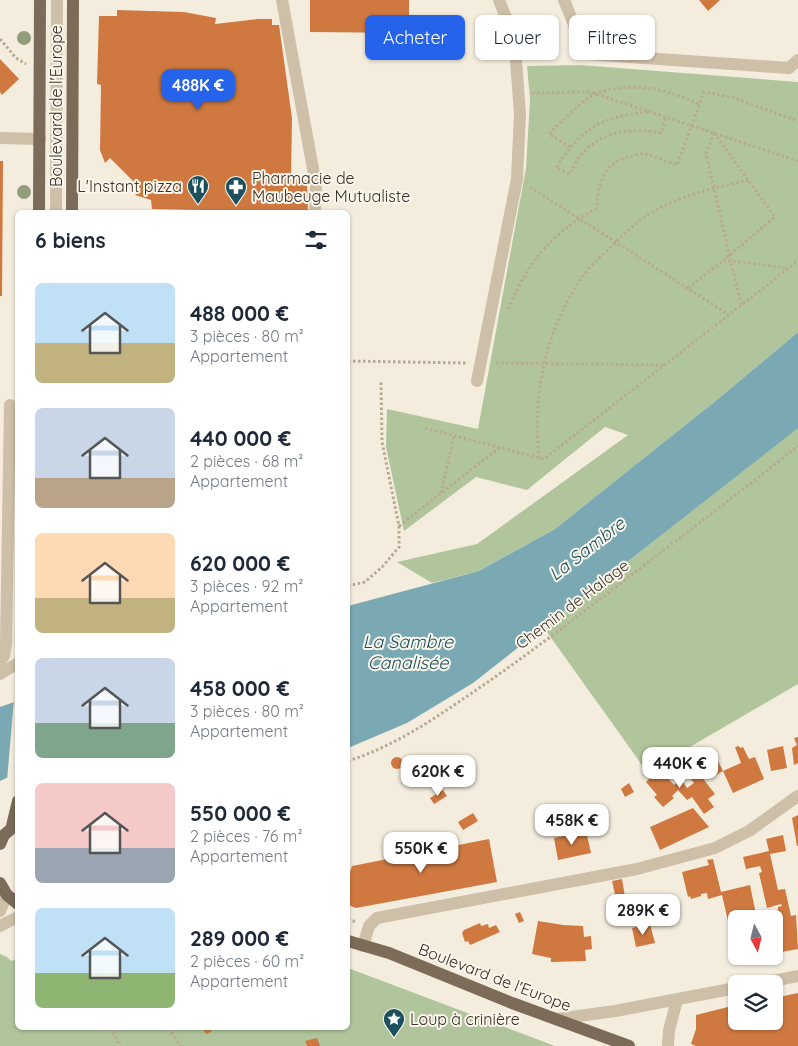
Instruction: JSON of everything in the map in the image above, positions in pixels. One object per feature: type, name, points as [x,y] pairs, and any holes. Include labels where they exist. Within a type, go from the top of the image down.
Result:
[{"type":"main road","points":[[39,210],[40,0]]},
{"type":"main road","name":"Boulevard de l'Europe","points":[[72,210],[73,0]]},
{"type":"main road","points":[[7,833],[15,810]]},
{"type":"main road","points":[[0,883],[7,895],[15,902]]},
{"type":"main road","name":"Boulevard de l'Europe","points":[[350,942],[389,953],[512,1003],[629,1046]]},
{"type":"street","points":[[56,210],[57,0]]},
{"type":"street","points":[[282,0],[316,185],[315,210]]},
{"type":"street","points":[[476,382],[517,179],[520,114],[516,60],[508,23],[499,0]]},
{"type":"street","points":[[564,0],[586,54],[789,68],[798,60]]},
{"type":"street","points":[[0,138],[40,139]]},
{"type":"street","points":[[0,661],[4,656],[6,644],[9,405]]},
{"type":"street","points":[[0,674],[15,665]]},
{"type":"street","points":[[363,946],[369,926],[377,918],[637,869],[715,848],[749,831],[798,796]]},
{"type":"street","points":[[0,911],[7,895]]},
{"type":"street","points":[[0,926],[15,918]]},
{"type":"street","points":[[783,979],[798,976]]},
{"type":"street","points":[[557,1019],[677,1000],[728,990]]},
{"type":"street","points":[[668,1046],[669,1030],[677,1000]]},
{"type":"path","points":[[0,39],[16,58],[40,71]]},
{"type":"path","points":[[570,147],[549,134],[569,114],[596,94],[624,88],[651,88],[678,94],[699,104]]},
{"type":"path","points":[[519,93],[590,92],[798,161]]},
{"type":"path","points":[[507,311],[522,279],[539,253],[558,234],[579,218],[597,208],[597,192],[608,168],[621,158],[642,154],[677,165],[704,92],[731,97],[798,121]]},
{"type":"path","points":[[651,112],[610,118],[593,126],[578,137],[556,168],[570,174],[582,154],[599,140],[618,132],[641,130],[661,133],[666,117]]},
{"type":"path","points":[[688,288],[775,217],[714,133]]},
{"type":"path","points":[[714,133],[706,154],[741,305]]},
{"type":"path","points":[[517,179],[729,315]]},
{"type":"path","points":[[539,458],[536,429],[544,364],[554,329],[570,297],[590,268],[636,223],[658,209],[684,197],[749,180]]},
{"type":"path","points":[[724,260],[788,268]]},
{"type":"path","points":[[425,428],[544,459],[798,261]]},
{"type":"path","points":[[496,363],[498,354]]},
{"type":"path","points":[[350,361],[666,365]]},
{"type":"path","points":[[350,586],[365,582],[383,566],[398,547],[399,526],[382,442],[381,382]]},
{"type":"path","points":[[441,494],[454,436]]},
{"type":"path","name":"Chemin de Halage","points":[[350,760],[393,743],[506,670],[709,517],[798,446]]},
{"type":"path","points":[[399,526],[500,448]]},
{"type":"path","points":[[111,1030],[120,1046]]},
{"type":"path","points":[[170,1030],[180,1046]]},
{"type":"green space","points":[[580,65],[798,82],[798,332],[718,399],[555,529],[479,571],[432,583],[397,562],[477,544],[628,435],[605,427],[527,490],[476,477],[404,531],[386,447],[387,409],[478,429],[526,168],[530,99],[527,66]]},
{"type":"green space","points":[[798,427],[798,684],[647,772],[544,628]]},
{"type":"green space","points":[[0,954],[11,961],[15,960],[15,1030],[350,1030],[350,969],[555,1046],[0,1046]]},
{"type":"water","name":"La Sambre Canalisée","points":[[798,332],[798,428],[473,683],[407,723],[350,747],[350,605],[479,571],[555,529],[718,399]]},
{"type":"water","points":[[15,702],[15,774],[0,781],[0,707]]},
{"type":"pier","points":[[14,699],[15,777],[7,781]]},
{"type":"building","points":[[310,0],[409,0],[409,15],[365,15],[365,33],[310,32]]},
{"type":"building","points":[[699,0],[720,0],[708,11]]},
{"type":"building","points":[[117,10],[184,12],[216,18],[215,24],[272,19],[272,25],[279,25],[292,118],[291,179],[307,180],[308,210],[152,209],[151,200],[135,195],[141,189],[110,158],[105,163],[100,150],[101,85],[97,84],[99,16],[117,16]]},
{"type":"building","points":[[0,59],[19,79],[2,95],[0,92]]},
{"type":"building","points":[[0,161],[3,161],[2,296],[0,296]]},
{"type":"building","points":[[798,737],[798,763],[794,765],[792,748],[797,745],[794,738]]},
{"type":"building","points":[[739,746],[740,748],[743,747],[749,759],[755,757],[764,779],[733,793],[723,771],[741,763],[735,747]]},
{"type":"building","points":[[783,746],[787,768],[771,771],[767,750]]},
{"type":"building","points":[[395,757],[399,757],[403,763],[399,769],[395,769],[391,765],[391,761]]},
{"type":"building","points":[[717,759],[723,771],[711,778],[705,766]]},
{"type":"building","points":[[654,762],[674,785],[681,779],[687,788],[694,783],[689,777],[697,771],[715,794],[708,799],[714,807],[704,814],[692,797],[687,800],[678,790],[672,796],[674,798],[663,807],[654,797],[657,795],[646,782],[651,777],[645,769]]},
{"type":"building","points":[[629,783],[634,792],[625,797],[621,789]]},
{"type":"building","points":[[443,790],[447,796],[434,804],[430,798]]},
{"type":"building","points":[[693,808],[709,827],[660,850],[650,827]]},
{"type":"building","points":[[473,813],[478,821],[463,830],[458,822]]},
{"type":"building","points":[[798,815],[798,846],[797,846],[792,818]]},
{"type":"building","points":[[586,831],[591,853],[558,860],[554,838]]},
{"type":"building","points":[[783,835],[786,851],[770,854],[778,890],[785,889],[791,916],[796,915],[798,949],[783,952],[783,910],[778,910],[778,907],[782,906],[781,904],[767,908],[759,873],[762,872],[760,866],[746,869],[743,857],[769,851],[766,839]]},
{"type":"building","points":[[489,839],[497,882],[356,908],[350,906],[350,872],[352,866]]},
{"type":"building","points":[[713,859],[721,892],[750,885],[755,910],[728,910],[728,921],[722,895],[708,899],[707,893],[691,899],[690,896],[688,897],[682,872],[709,865],[707,860]]},
{"type":"building","points":[[622,879],[625,897],[616,899],[612,881]]},
{"type":"building","points":[[672,898],[674,907],[653,912],[651,902]]},
{"type":"building","points":[[520,912],[524,921],[519,923],[515,914]]},
{"type":"building","points":[[538,921],[583,926],[584,937],[591,936],[592,949],[585,950],[586,961],[551,962],[551,958],[532,954]]},
{"type":"building","points":[[480,923],[481,926],[488,924],[489,928],[496,925],[500,932],[470,945],[468,941],[465,942],[462,933],[464,930]]},
{"type":"building","points":[[650,924],[655,943],[636,947],[632,928]]},
{"type":"building","points":[[798,993],[798,1046],[696,1046],[691,1044],[696,1029],[696,1015],[728,1007],[728,1030],[783,1030],[783,996]]},
{"type":"building","points":[[203,1030],[211,1030],[212,1031],[207,1034]]},
{"type":"building","points":[[317,1038],[320,1046],[307,1046],[305,1041]]},
{"type":"place","name":"L'Instant pizza","points":[[198,205]]},
{"type":"place","name":"Pharmacie de Maubeuge Mutualiste","points":[[236,206]]},
{"type":"place","name":"Loup à crinière","points":[[394,1038]]},
{"type":"water label","name":"La Sambre","points":[[587,549]]}]
